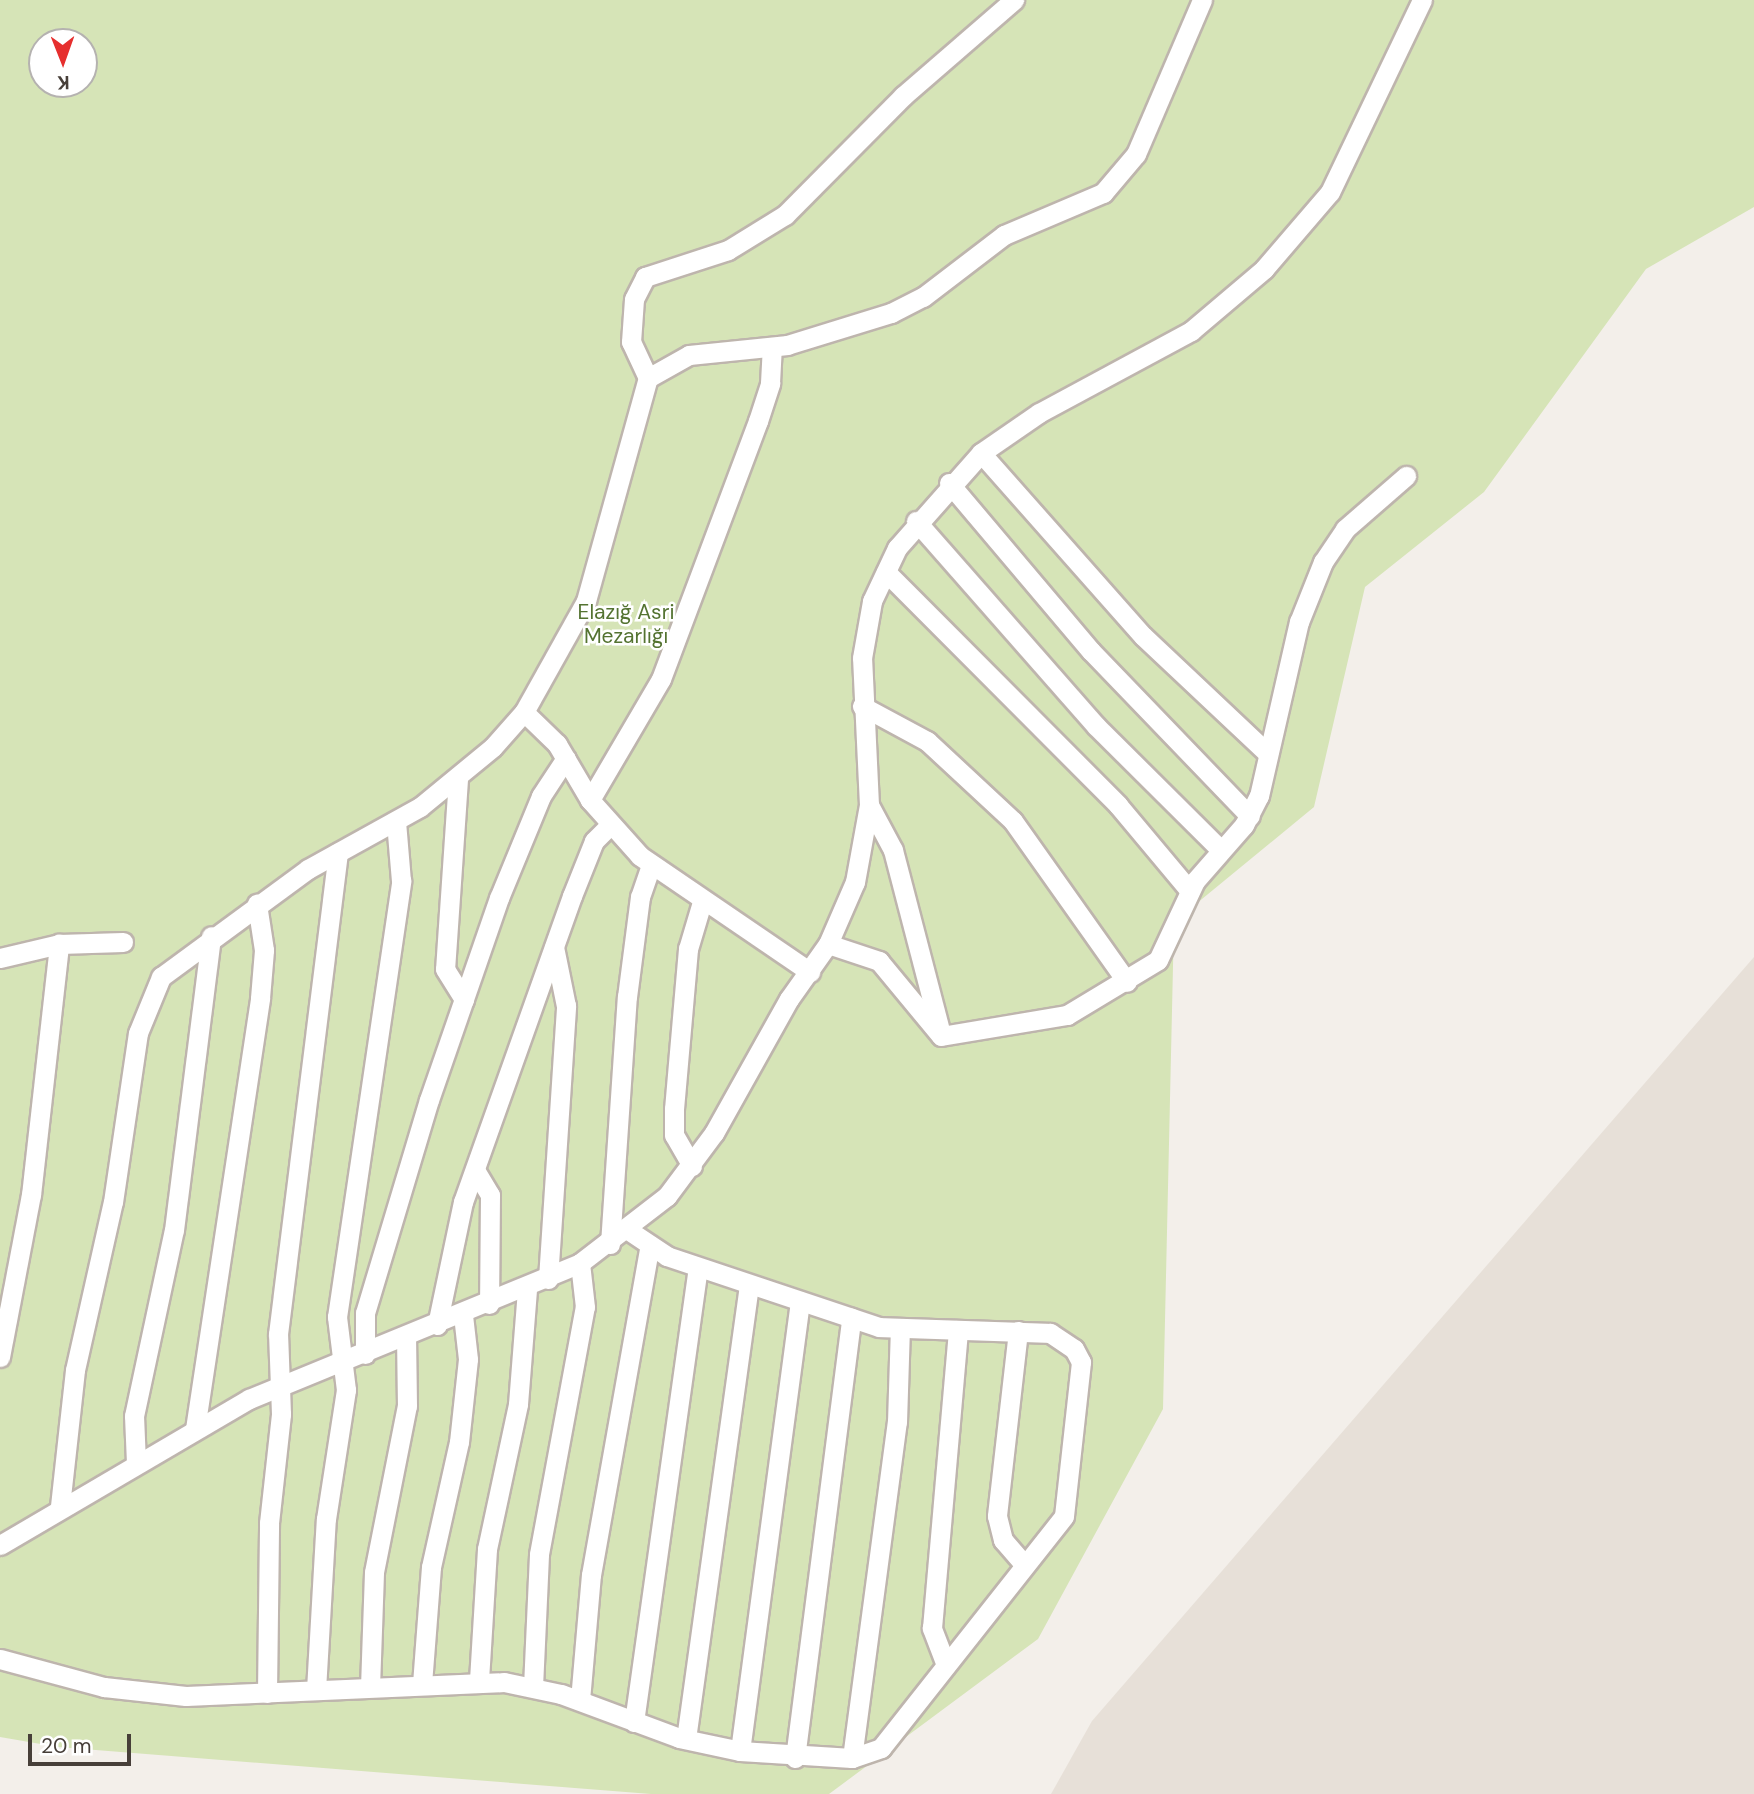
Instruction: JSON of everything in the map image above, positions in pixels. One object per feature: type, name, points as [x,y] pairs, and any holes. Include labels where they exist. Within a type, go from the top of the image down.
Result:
[{"type":"lane","points":[[60,1506],[75,1370],[113,1202],[143,1012],[161,976],[257,904],[338,853],[396,821],[458,779],[524,712],[586,601],[648,378],[631,342],[634,299],[645,277],[728,250],[785,215],[902,96],[1014,0]]},
{"type":"lane","points":[[648,378],[689,355],[772,347],[908,305],[996,240],[1103,193],[1136,154],[1202,0]]},
{"type":"lane","points":[[0,1545],[60,1506],[194,1429],[279,1388],[527,1289],[580,1263],[628,1230],[692,1166],[828,944],[855,882],[869,805],[862,706],[866,630],[886,572],[916,521],[949,482],[981,453],[1039,413],[1172,344],[1264,269],[1330,192],[1422,0]]},
{"type":"lane","points":[[590,800],[661,679],[758,421],[770,383],[772,347]]},
{"type":"lane","points":[[981,453],[1143,636],[1268,754]]},
{"type":"lane","points":[[941,1036],[1067,1015],[1127,982],[1158,960],[1190,891],[1250,816],[1268,754],[1299,622],[1322,562],[1345,529],[1406,476]]},
{"type":"lane","points":[[949,482],[1091,651],[1250,816]]},
{"type":"lane","points":[[916,521],[1096,726],[1221,850]]},
{"type":"lane","points":[[886,572],[1118,806],[1190,891]]},
{"type":"lane","points":[[862,706],[927,741],[1013,821],[1127,982]]},
{"type":"lane","points":[[524,712],[566,758],[590,800],[610,825],[652,865],[702,902],[810,972]]},
{"type":"lane","points":[[365,1353],[365,1312],[377,1265],[464,1000],[541,796],[566,758]]},
{"type":"lane","points":[[458,779],[445,964],[464,1000]]},
{"type":"lane","points":[[869,805],[893,850],[941,1036]]},
{"type":"lane","points":[[316,1690],[326,1519],[346,1390],[337,1317],[401,881],[396,821]]},
{"type":"lane","points":[[437,1325],[447,1254],[475,1170],[594,841],[610,825]]},
{"type":"lane","points":[[267,1693],[279,1388],[278,1334],[338,853]]},
{"type":"lane","points":[[610,1244],[626,998],[640,897],[652,865]]},
{"type":"lane","points":[[692,1166],[674,1135],[674,1109],[688,949],[702,902]]},
{"type":"lane","points":[[194,1429],[260,998],[264,937],[257,904]]},
{"type":"lane","points":[[136,1464],[134,1416],[174,1230],[211,936]]},
{"type":"lane","points":[[0,958],[59,944],[124,942]]},
{"type":"lane","points":[[0,1357],[31,1195],[59,944]]},
{"type":"lane","points":[[828,944],[879,961],[941,1036]]},
{"type":"lane","points":[[548,1279],[566,1006],[554,946]]},
{"type":"lane","points":[[475,1170],[490,1195],[489,1304]]},
{"type":"lane","points":[[0,1659],[139,1692],[267,1693],[480,1680],[533,1687],[580,1700],[686,1739],[740,1751],[795,1758],[852,1758],[893,1740],[946,1665],[1064,1516],[1083,1377],[1074,1349],[1063,1339],[1018,1331],[900,1328],[851,1318],[698,1267],[650,1245],[628,1230]]},
{"type":"lane","points":[[580,1700],[591,1575],[650,1245]]},
{"type":"lane","points":[[533,1687],[539,1555],[585,1307],[580,1263]]},
{"type":"lane","points":[[634,1722],[698,1267]]},
{"type":"lane","points":[[686,1739],[749,1284]]},
{"type":"lane","points":[[480,1680],[486,1549],[518,1404],[527,1289]]},
{"type":"lane","points":[[740,1751],[800,1301]]},
{"type":"lane","points":[[422,1684],[431,1567],[467,1373],[463,1315]]},
{"type":"lane","points":[[795,1758],[851,1318]]},
{"type":"lane","points":[[852,1758],[895,1434],[900,1328]]},
{"type":"lane","points":[[946,1665],[932,1628],[958,1329]]},
{"type":"lane","points":[[1018,1331],[997,1516],[1003,1539],[1025,1565]]},
{"type":"lane","points":[[370,1687],[375,1560],[407,1406],[406,1337]]},
{"type":"shaded area","points":[[1754,957],[1754,1794],[1051,1794],[1092,1721]]},
{"type":"green space","name":"Elazığ Asri Mezarlığı","points":[[0,0],[1754,0],[1754,207],[1646,269],[1484,492],[1365,587],[1314,807],[1174,922],[1163,1409],[1038,1639],[829,1794],[651,1794],[58,1747],[0,1737]]}]
